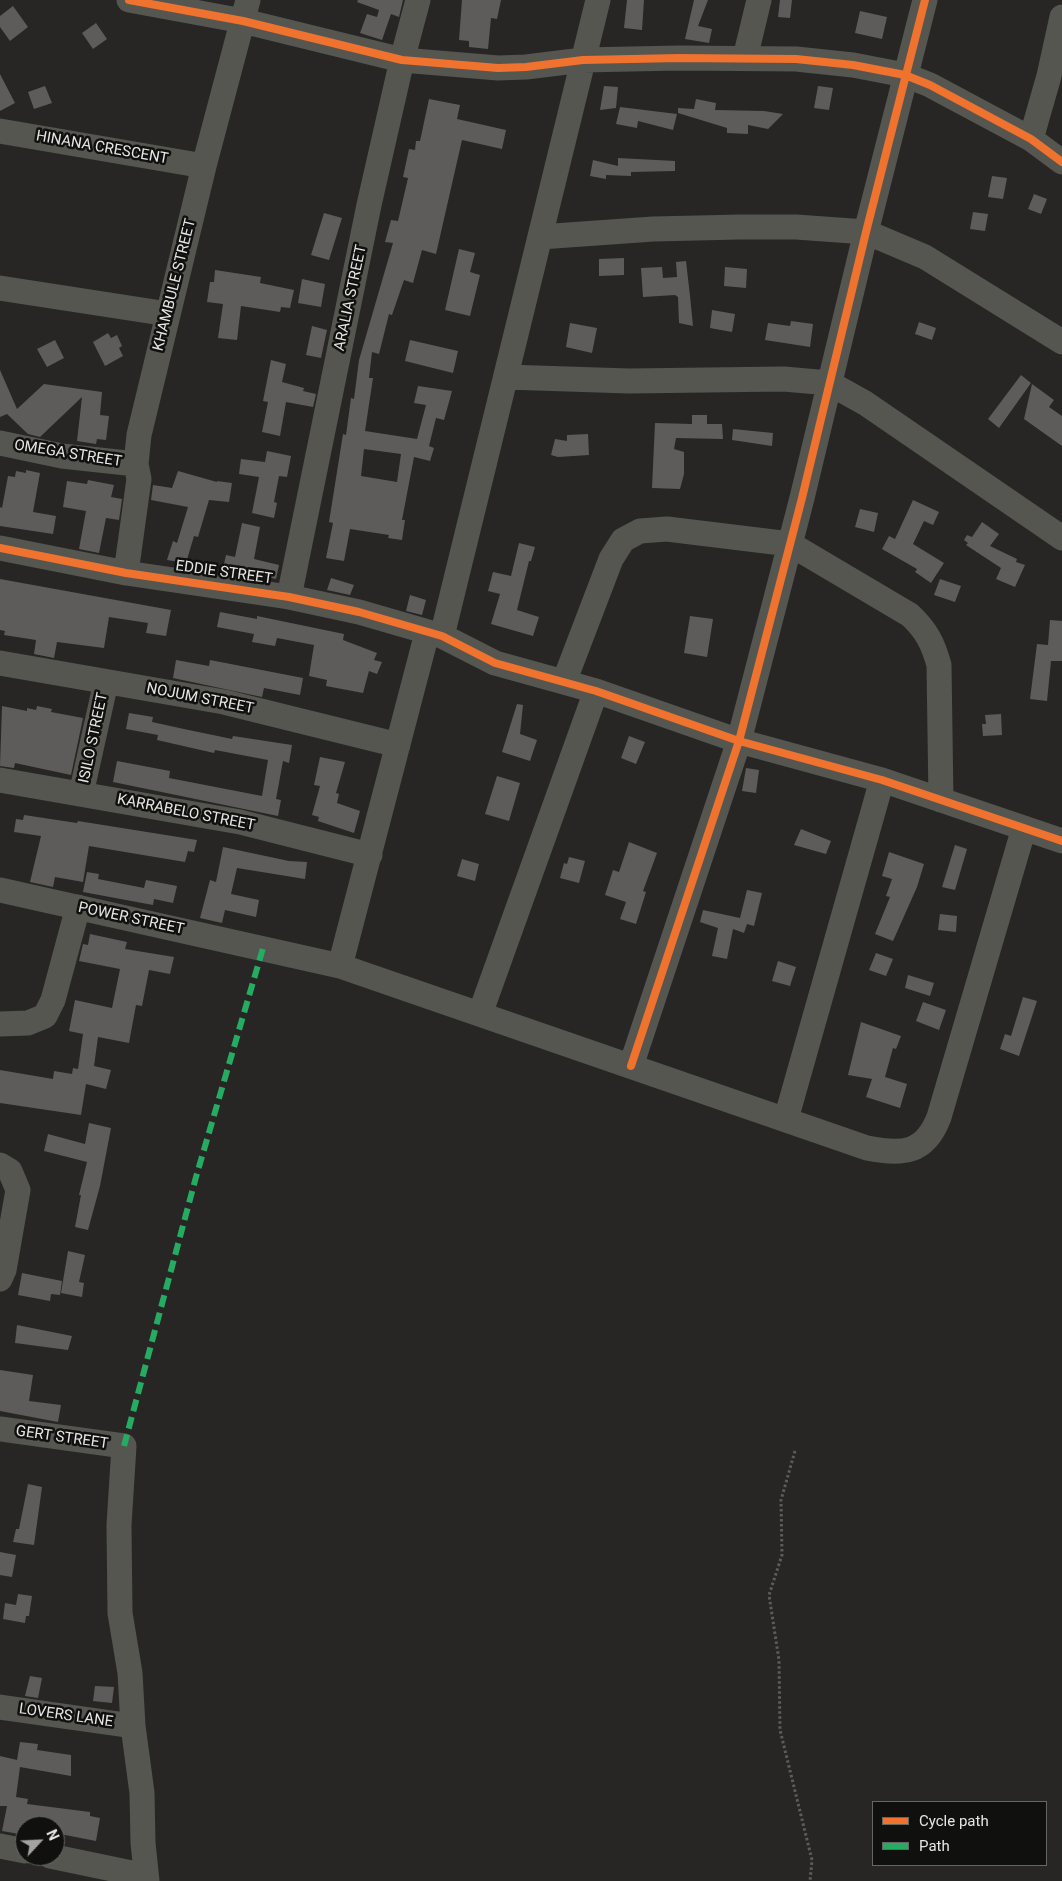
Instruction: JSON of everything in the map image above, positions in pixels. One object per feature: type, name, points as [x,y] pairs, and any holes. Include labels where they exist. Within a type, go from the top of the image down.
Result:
[{"type":"street","points":[[129,0],[245,11],[402,60],[498,68],[526,67],[583,60],[745,58],[796,59],[853,64],[905,75],[948,94],[1030,139],[1062,162]]},
{"type":"street","name":"ARALIA STREET","points":[[289,597],[370,205],[402,60],[418,0]]},
{"type":"street","points":[[340,966],[398,744],[434,634],[506,377],[598,0]]},
{"type":"street","points":[[745,58],[760,0]]},
{"type":"street","points":[[631,1066],[739,741],[790,544],[925,0]]},
{"type":"street","name":"KHAMBULE STREET","points":[[126,573],[139,479],[136,464],[138,435],[204,166],[245,11]]},
{"type":"street","points":[[1030,139],[1049,76],[1062,17]]},
{"type":"street","name":"HINANA CRESCENT","points":[[0,131],[204,166]]},
{"type":"street","points":[[540,237],[740,227],[796,227],[866,232],[925,257],[1062,342]]},
{"type":"street","points":[[0,288],[168,314]]},
{"type":"street","points":[[506,377],[637,381],[791,379],[829,384],[865,403],[1062,538]]},
{"type":"street","name":"OMEGA STREET","points":[[0,443],[62,456],[136,464]]},
{"type":"street","points":[[564,682],[611,559],[623,540],[640,531],[667,529],[790,544],[910,615],[925,629],[934,645],[939,665],[941,800]]},
{"type":"street","name":"EDDIE STREET","points":[[0,548],[126,573],[289,597],[359,612],[434,634],[495,663],[596,691],[739,741],[882,780],[1062,841]]},
{"type":"street","name":"NOJUM STREET","points":[[0,663],[224,702],[398,744]]},
{"type":"street","name":"ISILO STREET","points":[[81,794],[106,682]]},
{"type":"street","points":[[480,1014],[596,691]]},
{"type":"street","name":"KARRABELO STREET","points":[[0,780],[240,822],[370,855]]},
{"type":"street","points":[[786,1119],[882,780]]},
{"type":"street","name":"POWER STREET","points":[[0,890],[340,966],[867,1148],[890,1152],[909,1150],[924,1143],[933,1134],[1024,828]]},
{"type":"street","points":[[0,1024],[28,1023],[41,1019],[53,1000],[78,907]]},
{"type":"street","points":[[0,1278],[4,1270],[18,1190],[5,1168]]},
{"type":"street","name":"GERT STREET","points":[[0,1429],[124,1446],[119,1525],[120,1613],[130,1673],[133,1726]]},
{"type":"street","name":"LOVERS LANE","points":[[0,1707],[133,1726]]},
{"type":"street","points":[[65,1859],[147,1878],[142,1793],[133,1726]]},
{"type":"street","points":[[0,1846],[15,1849]]},
{"type":"path","points":[[794,1451],[780,1500],[782,1555],[769,1596],[779,1660],[780,1730],[812,1860],[810,1881]]},
{"type":"building","points":[[358,0],[403,0],[399,17],[391,14],[382,40],[360,33],[367,14],[377,17],[379,10],[357,2]]},
{"type":"building","points":[[462,0],[501,0],[497,19],[491,18],[488,49],[469,47],[469,41],[459,40]]},
{"type":"building","points":[[627,0],[644,0],[642,30],[624,28]]},
{"type":"building","points":[[694,0],[708,0],[698,26],[712,29],[709,43],[685,39]]},
{"type":"building","points":[[780,0],[792,0],[790,18],[778,17]]},
{"type":"building","points":[[13,6],[28,27],[10,41],[0,27],[0,16]]},
{"type":"building","points":[[860,11],[887,17],[882,39],[855,33]]},
{"type":"building","points":[[96,23],[107,39],[93,49],[82,33]]},
{"type":"building","points":[[0,74],[15,103],[0,111]]},
{"type":"building","points":[[45,86],[52,103],[34,109],[28,92]]},
{"type":"building","points":[[604,86],[618,87],[616,108],[600,110]]},
{"type":"building","points":[[818,86],[833,88],[829,110],[814,108]]},
{"type":"building","points":[[429,99],[460,105],[457,119],[506,130],[502,149],[462,140],[436,254],[422,250],[413,283],[404,280],[392,315],[389,314],[379,354],[372,352],[369,378],[373,378],[365,431],[417,439],[426,405],[414,403],[418,386],[452,391],[444,420],[436,418],[429,446],[434,448],[430,461],[414,457],[402,520],[405,520],[402,540],[388,538],[389,535],[350,529],[344,561],[326,558],[333,523],[329,522],[343,434],[346,435],[351,398],[354,399],[359,360],[393,243],[385,242],[391,220],[398,221],[408,178],[403,177],[409,149],[415,150],[416,141],[420,141]],"holes":[[[364,449],[401,454],[397,482],[361,476]]]},
{"type":"building","points":[[696,99],[716,103],[715,110],[764,111],[783,114],[768,129],[748,125],[748,134],[727,133],[727,128],[678,113],[678,108],[694,109]]},
{"type":"building","points":[[620,107],[677,114],[673,130],[638,121],[637,128],[616,124]]},
{"type":"building","points":[[618,158],[675,161],[675,171],[631,172],[631,176],[606,175],[606,179],[590,176],[593,160],[618,166]]},
{"type":"building","points":[[992,176],[1007,178],[1003,199],[988,197]]},
{"type":"building","points":[[1034,194],[1047,199],[1041,214],[1028,209]]},
{"type":"building","points":[[973,212],[988,214],[985,231],[970,229]]},
{"type":"building","points":[[324,213],[342,218],[329,260],[311,255]]},
{"type":"building","points":[[459,249],[475,253],[470,272],[480,275],[470,316],[445,310]]},
{"type":"building","points":[[624,258],[624,275],[599,276],[599,259]]},
{"type":"building","points":[[686,261],[693,326],[679,323],[678,297],[675,295],[643,297],[641,268],[662,267],[663,278],[677,277],[676,262]]},
{"type":"building","points":[[725,267],[747,269],[746,288],[724,286]]},
{"type":"building","points":[[215,270],[261,277],[260,283],[294,290],[290,308],[281,307],[280,312],[241,306],[237,340],[218,338],[223,304],[207,302],[210,282],[214,282]]},
{"type":"building","points":[[302,279],[325,284],[321,307],[298,303]]},
{"type":"building","points":[[712,310],[735,314],[732,332],[710,328]]},
{"type":"building","points":[[791,321],[813,324],[810,347],[765,340],[768,323],[790,326]]},
{"type":"building","points":[[919,322],[936,328],[932,340],[915,334]]},
{"type":"building","points":[[570,323],[597,328],[592,353],[566,347]]},
{"type":"building","points":[[312,326],[327,330],[321,358],[306,355]]},
{"type":"building","points":[[108,333],[111,338],[117,335],[122,346],[119,348],[123,356],[105,366],[93,342]]},
{"type":"building","points":[[55,340],[64,358],[47,367],[37,349]]},
{"type":"building","points":[[410,340],[458,351],[453,373],[405,361]]},
{"type":"building","points":[[271,360],[286,364],[282,382],[304,388],[303,391],[316,394],[313,407],[286,402],[280,436],[262,432],[268,402],[263,401]]},
{"type":"building","points":[[0,370],[17,409],[44,384],[102,392],[100,415],[109,416],[106,440],[97,439],[96,444],[77,441],[82,397],[40,437],[28,434],[7,414],[0,417]]},
{"type":"building","points":[[1021,375],[1031,383],[999,428],[988,419]]},
{"type":"building","points":[[1032,384],[1054,400],[1049,407],[1062,416],[1062,446],[1024,419]]},
{"type":"building","points":[[692,415],[707,415],[707,424],[722,424],[723,439],[676,438],[674,449],[684,452],[684,474],[680,489],[652,488],[655,423],[692,424]]},
{"type":"building","points":[[733,429],[773,433],[772,446],[732,440]]},
{"type":"building","points":[[588,434],[589,455],[558,457],[551,455],[555,439],[567,441],[567,435]]},
{"type":"building","points":[[267,451],[291,456],[287,477],[279,476],[274,502],[277,503],[274,518],[252,513],[259,477],[239,474],[241,459],[265,462]]},
{"type":"building","points":[[26,470],[40,473],[33,512],[56,516],[53,534],[0,526],[0,507],[2,508],[8,476],[15,477],[16,471],[26,473]]},
{"type":"building","points":[[178,471],[217,482],[232,483],[229,502],[209,500],[198,537],[194,536],[186,563],[167,560],[173,541],[177,543],[188,507],[151,500],[153,485],[172,488]]},
{"type":"building","points":[[88,480],[114,485],[111,497],[122,499],[119,520],[106,518],[99,553],[79,549],[86,511],[63,507],[67,481],[87,484]]},
{"type":"building","points":[[913,500],[939,512],[933,525],[924,521],[913,544],[944,563],[931,583],[915,572],[917,569],[882,549],[889,536],[895,539]]},
{"type":"building","points":[[860,509],[878,513],[874,532],[855,527]]},
{"type":"building","points":[[982,522],[999,534],[990,546],[1017,559],[1016,562],[1025,565],[1015,587],[996,579],[1001,568],[966,545],[968,543],[964,540],[967,535],[972,537]]},
{"type":"building","points":[[242,523],[260,527],[254,559],[279,565],[276,579],[241,571],[240,575],[222,573],[226,555],[235,557]]},
{"type":"building","points":[[519,543],[535,547],[531,561],[529,561],[517,610],[539,617],[533,636],[491,624],[500,594],[488,591],[493,572],[511,576]]},
{"type":"building","points":[[331,578],[354,585],[350,595],[327,590]]},
{"type":"building","points":[[0,579],[171,610],[166,636],[146,633],[148,623],[109,617],[104,648],[57,642],[54,658],[34,654],[36,640],[4,635],[5,631],[0,630]]},
{"type":"building","points":[[940,579],[961,586],[955,602],[934,595]]},
{"type":"building","points":[[410,595],[426,600],[422,615],[406,611]]},
{"type":"building","points":[[220,612],[257,619],[257,616],[344,634],[343,640],[377,653],[374,660],[382,662],[377,674],[369,671],[363,693],[326,686],[327,680],[309,676],[314,645],[277,638],[275,646],[252,642],[254,634],[217,627]]},
{"type":"building","points":[[690,616],[713,619],[707,657],[684,653]]},
{"type":"building","points":[[1050,620],[1062,621],[1062,661],[1051,661],[1047,701],[1030,699],[1037,644],[1048,645]]},
{"type":"building","points":[[176,660],[209,666],[210,660],[303,678],[300,695],[264,688],[262,697],[173,678]]},
{"type":"building","points":[[517,704],[523,705],[520,734],[537,740],[530,761],[502,752]]},
{"type":"building","points":[[2,706],[27,711],[27,708],[36,710],[37,706],[52,709],[51,712],[83,718],[71,775],[15,763],[14,768],[0,766]]},
{"type":"building","points":[[129,713],[153,717],[152,722],[232,739],[233,736],[292,745],[289,763],[283,761],[276,799],[281,800],[278,816],[113,782],[117,761],[170,771],[169,778],[262,796],[268,760],[215,750],[214,753],[157,740],[158,735],[126,729]]},
{"type":"building","points":[[1001,714],[1002,735],[983,736],[982,724],[986,724],[985,715]]},
{"type":"building","points":[[629,736],[645,742],[636,764],[621,758]]},
{"type":"building","points":[[320,757],[345,762],[336,793],[339,794],[337,803],[360,811],[354,833],[318,821],[319,817],[312,815],[320,786],[314,785]]},
{"type":"building","points":[[746,768],[759,770],[756,793],[742,791]]},
{"type":"building","points":[[497,776],[520,783],[509,821],[485,814]]},
{"type":"building","points":[[24,815],[77,823],[78,821],[197,840],[194,852],[188,851],[185,862],[89,846],[83,882],[55,877],[53,887],[30,882],[41,836],[14,832],[16,819],[23,820]]},
{"type":"building","points":[[801,829],[831,841],[826,854],[794,845]]},
{"type":"building","points":[[629,842],[657,853],[643,891],[646,892],[636,924],[620,919],[626,902],[605,895],[613,870],[619,872]]},
{"type":"building","points":[[955,845],[967,849],[955,890],[942,887]]},
{"type":"building","points":[[223,847],[289,861],[307,862],[305,879],[237,868],[231,894],[259,900],[256,917],[225,910],[222,923],[200,918],[210,880],[216,882]]},
{"type":"building","points":[[889,852],[924,864],[917,887],[893,941],[875,934],[890,897],[886,896],[892,879],[882,876]]},
{"type":"building","points":[[569,857],[585,861],[579,883],[560,878],[564,863],[567,864]]},
{"type":"building","points":[[462,859],[479,864],[475,881],[457,876]]},
{"type":"building","points":[[87,872],[99,874],[98,879],[144,888],[146,880],[177,886],[173,903],[154,899],[153,905],[83,892]]},
{"type":"building","points":[[747,890],[762,893],[754,926],[747,924],[744,933],[733,929],[727,959],[712,956],[718,928],[700,922],[703,910],[740,918]]},
{"type":"building","points":[[940,914],[957,916],[956,932],[938,930]]},
{"type":"building","points":[[90,934],[127,942],[125,949],[174,957],[170,974],[149,970],[142,1006],[136,1005],[129,1043],[98,1037],[94,1066],[111,1070],[106,1089],[86,1084],[81,1115],[0,1103],[0,1070],[53,1079],[54,1071],[72,1074],[73,1068],[78,1069],[83,1034],[69,1031],[75,1000],[112,1008],[120,969],[79,961],[83,944],[88,945]]},
{"type":"building","points":[[876,953],[893,959],[886,976],[869,970]]},
{"type":"building","points":[[778,961],[796,967],[790,986],[772,981]]},
{"type":"building","points":[[908,975],[934,983],[930,996],[905,988]]},
{"type":"building","points":[[1023,997],[1037,1001],[1019,1056],[1000,1049],[1005,1034],[1011,1036]]},
{"type":"building","points":[[923,1002],[946,1010],[939,1030],[916,1021]]},
{"type":"building","points":[[861,1022],[901,1036],[896,1049],[893,1048],[885,1077],[907,1084],[900,1108],[866,1097],[872,1079],[848,1075]]},
{"type":"building","points":[[89,1123],[111,1128],[100,1186],[88,1230],[75,1227],[81,1195],[79,1195],[87,1162],[44,1151],[48,1134],[85,1144]]},
{"type":"building","points":[[68,1251],[85,1255],[79,1282],[84,1283],[82,1297],[61,1293]]},
{"type":"building","points":[[22,1273],[62,1281],[60,1295],[51,1294],[50,1301],[18,1295]]},
{"type":"building","points":[[17,1325],[72,1336],[68,1350],[15,1343]]},
{"type":"building","points":[[0,1370],[33,1375],[29,1401],[61,1405],[58,1422],[0,1411]]},
{"type":"building","points":[[28,1484],[42,1487],[34,1545],[13,1542],[16,1529],[19,1529]]},
{"type":"building","points":[[0,1552],[16,1555],[12,1577],[0,1575]]},
{"type":"building","points":[[18,1594],[32,1596],[29,1616],[26,1616],[25,1623],[3,1619],[5,1603],[16,1605]]},
{"type":"building","points":[[30,1676],[42,1678],[38,1698],[25,1696]]},
{"type":"building","points":[[95,1686],[114,1687],[112,1703],[93,1701]]},
{"type":"building","points":[[20,1742],[38,1744],[37,1750],[71,1755],[71,1776],[20,1767],[16,1797],[28,1799],[27,1804],[90,1812],[90,1816],[100,1818],[96,1841],[65,1835],[65,1816],[15,1816],[15,1833],[2,1831],[7,1806],[0,1806],[0,1756],[17,1760]]},
{"type":"marked path","points":[[124,1446],[196,1177],[263,948]]},
{"type":"cycle path","points":[[129,0],[243,21],[402,60],[498,68],[526,67],[583,60],[679,58],[796,59],[853,65],[905,75],[930,85],[1031,139],[1062,162]]},
{"type":"cycle path","points":[[631,1066],[739,741],[802,498],[866,232],[925,0]]},
{"type":"cycle path","points":[[0,548],[126,573],[289,597],[359,612],[442,636],[495,663],[596,691],[739,741],[882,780],[1062,841]]}]
